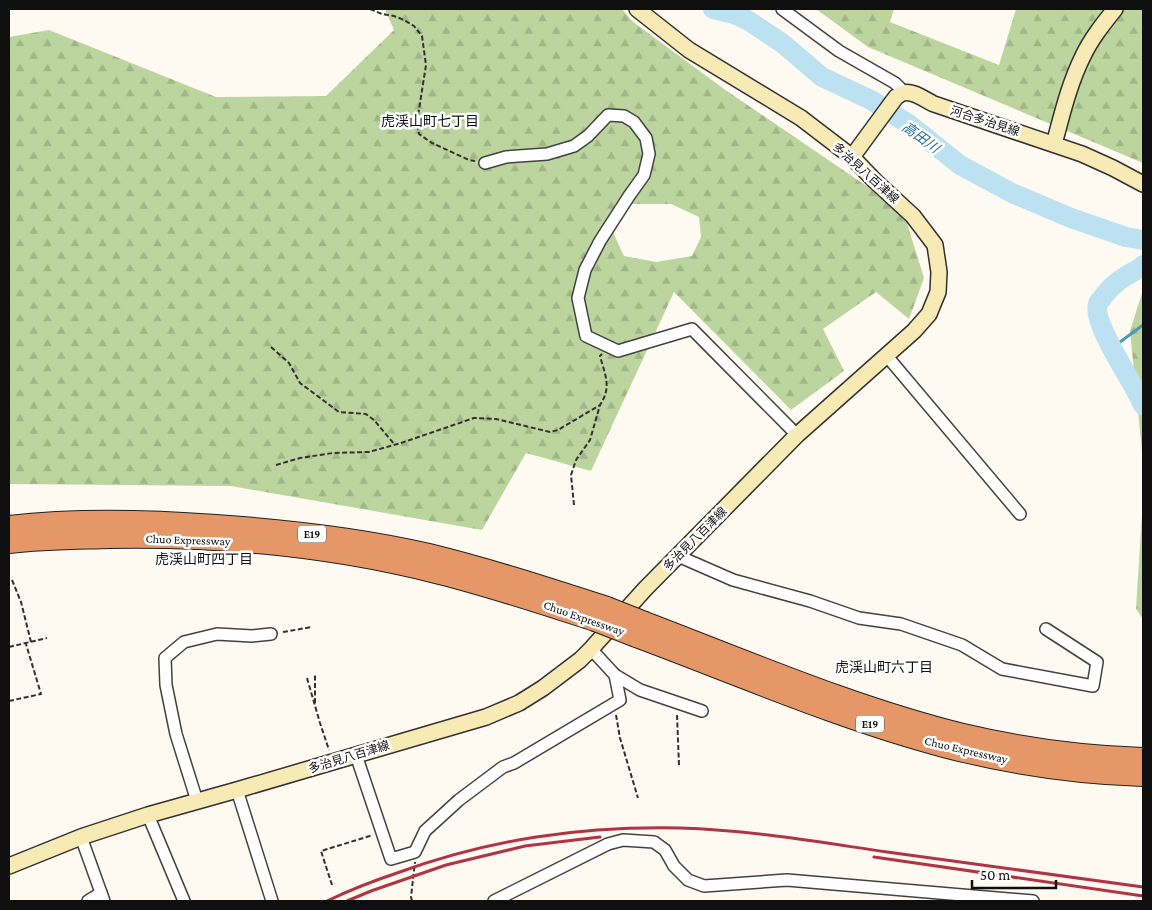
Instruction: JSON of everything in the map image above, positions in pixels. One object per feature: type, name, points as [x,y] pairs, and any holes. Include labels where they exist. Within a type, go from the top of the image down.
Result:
[{"type":"highway","points":[[9,515],[114,515],[150,517],[181,522]]},
{"type":"highway","name":"Chuo Expressway","points":[[9,526],[64,522],[181,522],[285,530],[383,545],[427,554],[472,565],[641,629],[920,722],[1009,744],[1057,752],[1105,757],[1143,758]]},
{"type":"highway","name":"Chuo Expressway","points":[[9,543],[71,539],[178,538],[335,553],[438,573],[514,594],[601,614]]},
{"type":"highway","name":"Chuo Expressway","points":[[641,629],[816,705],[927,742],[1007,760],[1074,771],[1143,776]]},
{"type":"main road","name":"多治見八百津線","points":[[9,866],[81,837],[148,815],[486,717],[519,703],[543,688],[580,660],[645,588],[797,435],[914,331],[929,314],[938,292],[939,272],[935,245],[914,216],[875,181],[852,157],[801,118],[689,50],[637,9]]},
{"type":"main road","points":[[1054,144],[1069,92],[1082,57],[1096,32],[1115,9]]},
{"type":"main road","name":"河合多治見線","points":[[900,95],[915,94],[934,104],[1054,144],[1113,168],[1143,184]]},
{"type":"main road","points":[[852,157],[900,95]]},
{"type":"street","points":[[782,9],[838,51],[895,83],[900,95]]},
{"type":"street","points":[[485,162],[506,157],[547,154],[574,146],[588,136],[608,114],[624,116],[634,122],[646,138],[649,154],[644,175],[628,196],[600,241],[585,270],[578,298],[586,336],[618,351],[692,330],[797,435]]},
{"type":"street","points":[[886,355],[1020,514]]},
{"type":"street","points":[[678,556],[733,580],[810,601],[859,618],[901,624],[962,645],[1002,669],[1093,686],[1097,662],[1046,629]]},
{"type":"street","points":[[198,801],[176,734],[166,685],[165,658],[184,642],[217,634],[252,636],[270,634]]},
{"type":"street","points":[[591,649],[615,675],[640,690],[702,711]]},
{"type":"street","points":[[356,755],[391,858],[415,852],[425,831],[459,800],[503,767],[514,763],[620,700],[615,675]]},
{"type":"street","points":[[237,790],[272,901]]},
{"type":"street","points":[[148,815],[184,901]]},
{"type":"street","points":[[81,837],[102,897],[88,901]]},
{"type":"street","points":[[494,901],[608,844],[623,840],[654,842],[665,850],[674,866],[688,880],[704,886],[787,880],[1033,901]]},
{"type":"path","points":[[370,9],[394,16],[409,23],[422,36],[426,65],[417,122],[419,134],[432,143],[469,160],[485,162]]},
{"type":"path","points":[[574,505],[571,475],[576,460],[590,440],[600,405],[607,390],[600,356],[607,346]]},
{"type":"path","points":[[271,347],[289,363],[300,383],[339,412],[366,414],[374,420],[395,445]]},
{"type":"path","points":[[276,466],[300,458],[333,453],[370,452],[474,418],[496,419],[550,432],[558,430],[600,405]]},
{"type":"path","points":[[12,580],[21,602],[31,642]]},
{"type":"path","points":[[270,634],[312,628]]},
{"type":"path","points":[[9,647],[48,638]]},
{"type":"path","points":[[9,701],[41,694],[26,644]]},
{"type":"path","points":[[315,675],[315,705]]},
{"type":"path","points":[[307,678],[333,762]]},
{"type":"path","points":[[677,702],[679,765]]},
{"type":"path","points":[[614,703],[620,738],[638,798]]},
{"type":"path","points":[[332,885],[321,850],[382,832]]},
{"type":"path","points":[[412,901],[415,852]]},
{"type":"green space","points":[[385,9],[622,9],[632,21],[724,89],[868,187],[906,220],[924,278],[909,319],[876,292],[823,329],[844,371],[791,410],[674,292],[591,471],[526,453],[482,530],[231,486],[9,484],[9,37],[49,30],[216,97],[326,96],[394,30]],"holes":[[[630,204],[671,204],[699,217],[701,237],[692,256],[656,262],[624,256],[611,228]]]},
{"type":"green space","points":[[816,9],[894,9],[890,22],[999,65],[1016,9],[1143,9],[1143,163],[868,47]]},
{"type":"green space","points":[[1143,290],[1143,461],[1130,331]]},
{"type":"green space","points":[[1143,499],[1143,619],[1136,609]]},
{"type":"waterway","name":"高田川","points":[[713,9],[734,14],[749,21],[782,43],[822,77],[871,100],[910,125],[960,165],[1012,193],[1071,218],[1126,237],[1143,240]]},
{"type":"waterway","name":"高田川","points":[[1143,265],[1111,287],[1098,302],[1098,313],[1107,339],[1143,405]]},
{"type":"waterway","points":[[1112,348],[1143,325]]},
{"type":"railway","points":[[327,901],[370,882],[432,861],[501,843],[571,832],[643,828],[706,829],[758,834],[1143,887]]},
{"type":"railway","points":[[347,901],[446,865],[525,846],[600,837]]},
{"type":"railway","points":[[874,857],[1143,896]]},
{"type":"district","name":"虎渓山町七丁目","points":[[430,121]]},
{"type":"district","name":"虎渓山町四丁目","points":[[204,559]]},
{"type":"district","name":"虎渓山町六丁目","points":[[884,667]]}]
